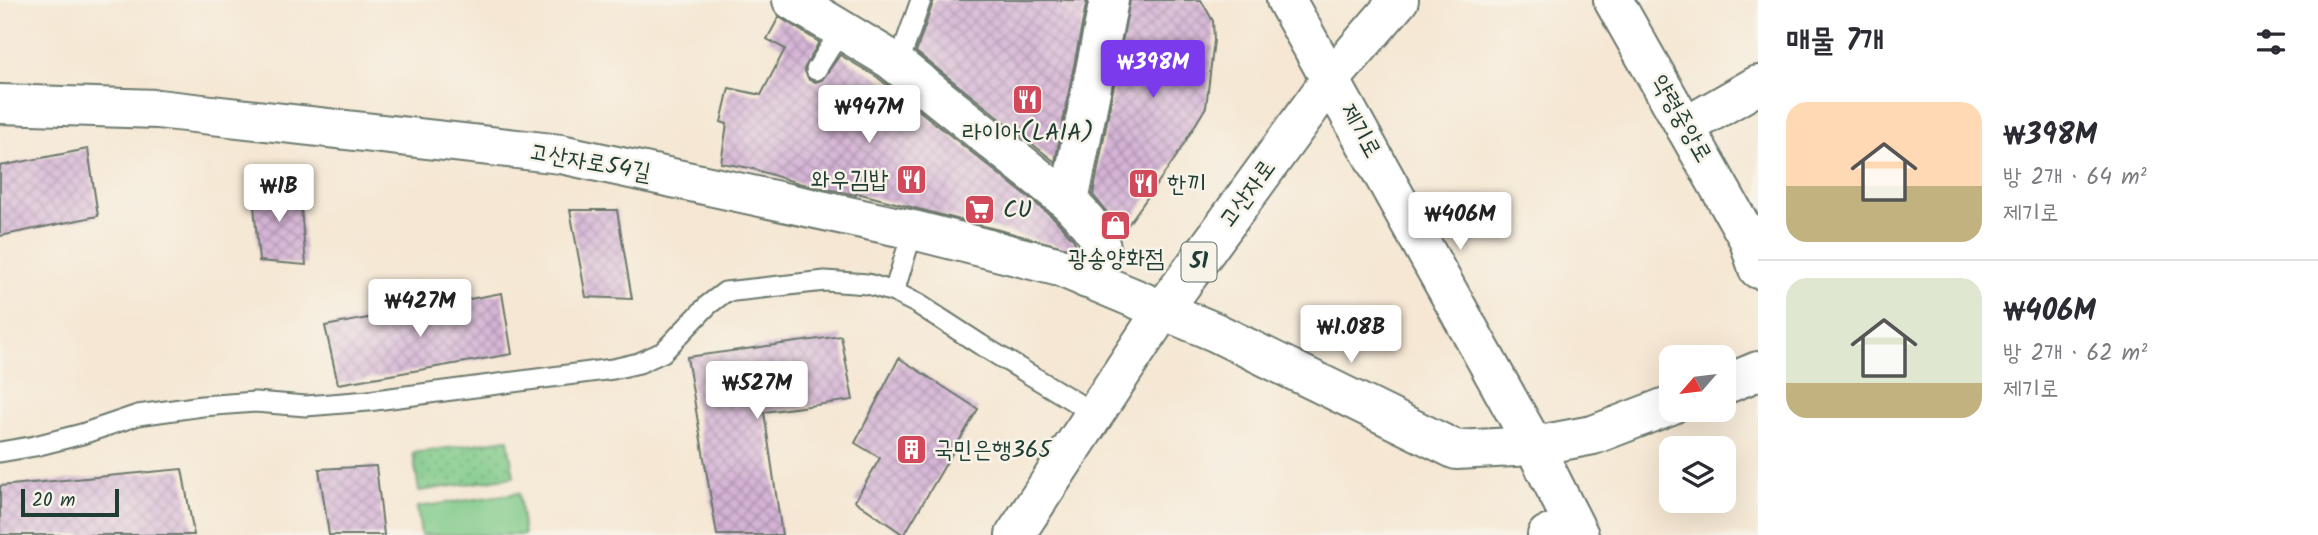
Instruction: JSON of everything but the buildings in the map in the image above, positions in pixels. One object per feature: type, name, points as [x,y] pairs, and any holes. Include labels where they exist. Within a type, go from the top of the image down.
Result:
[{"type":"street","points":[[1069,202],[1109,0]]},
{"type":"street","name":"제기로","points":[[1286,0],[1534,446],[1568,533]]},
{"type":"street","name":"고산자로","points":[[1015,535],[1163,310],[1331,79],[1399,0]]},
{"type":"street","name":"약령중앙로","points":[[1613,0],[1755,247]]},
{"type":"street","points":[[795,1],[898,65],[1069,202],[1088,224],[1100,245],[1100,255],[1087,279]]},
{"type":"street","points":[[1685,127],[1758,85]]},
{"type":"street","name":"고산자로54길","points":[[0,104],[158,109],[561,154],[913,230],[1060,267],[1163,310]]},
{"type":"street","points":[[1163,310],[1215,332],[1456,450],[1534,446],[1593,435],[1659,410]]},
{"type":"street","points":[[1736,380],[1758,371]]},
{"type":"lane","points":[[898,65],[921,0]]},
{"type":"lane","points":[[816,71],[841,30]]},
{"type":"lane","points":[[894,292],[913,230]]},
{"type":"lane","points":[[0,452],[82,434],[138,415],[202,406],[255,401],[306,406],[368,401],[613,369],[639,363],[663,352],[708,305],[725,292],[825,281],[868,284],[894,292],[918,304],[1095,414]]},
{"type":"green space","points":[[508,439],[514,477],[419,491],[413,453]]},
{"type":"green space","points":[[519,493],[524,535],[421,535],[417,507]]},
{"type":"place","name":"라이아(LAIA)","points":[[1028,99]]},
{"type":"place","name":"와우김밥","points":[[911,180]]},
{"type":"place","name":"한끼","points":[[1144,184]]},
{"type":"place","name":"CU","points":[[980,210]]},
{"type":"place","name":"광송양화점","points":[[1116,225]]},
{"type":"place","name":"국민은행365","points":[[911,450]]}]
